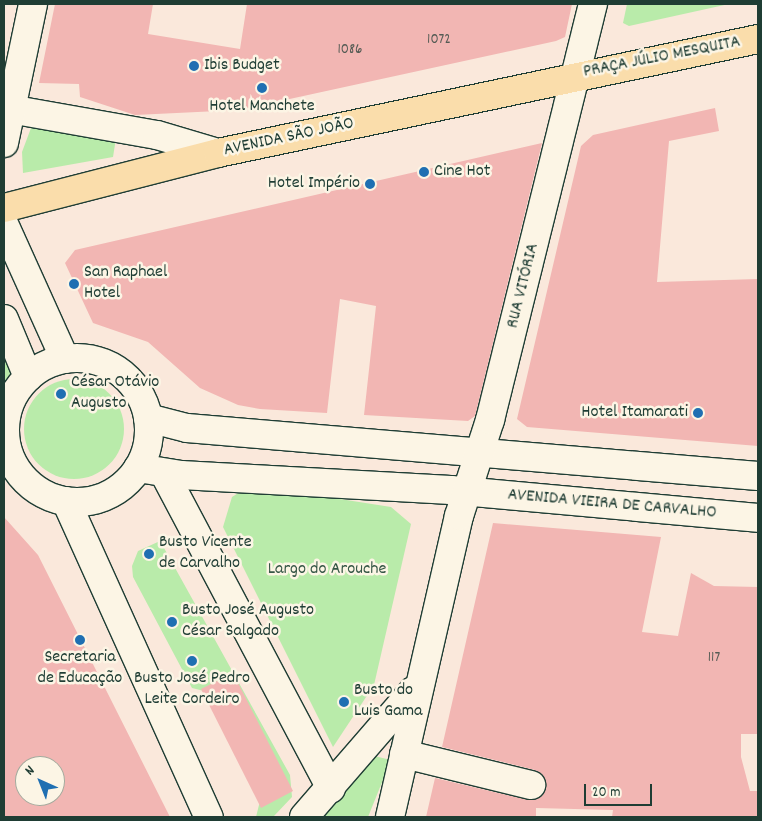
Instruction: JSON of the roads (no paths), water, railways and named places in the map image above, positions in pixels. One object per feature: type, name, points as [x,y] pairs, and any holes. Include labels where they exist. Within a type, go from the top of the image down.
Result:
[{"type":"main road","name":"PRAÇA JÚLIO MESQUITA","points":[[576,78],[758,39]]},
{"type":"main road","name":"AVENIDA SÃO JOÃO","points":[[4,208],[218,153],[576,78]]},
{"type":"street","points":[[4,143],[7,109],[33,4]]},
{"type":"street","name":"PRAÇA JÚLIO MESQUITA","points":[[576,78],[593,4]]},
{"type":"street","name":"RUA VITÓRIA","points":[[465,492],[480,453],[576,78]]},
{"type":"street","points":[[7,109],[156,135],[218,153]]},
{"type":"street","points":[[4,224],[64,359]]},
{"type":"street","points":[[4,319],[28,377]]},
{"type":"street","points":[[331,788],[151,470],[148,418],[138,392],[119,371],[87,358],[64,359],[28,377],[7,412],[8,452],[30,485],[66,501],[103,497],[151,470],[465,492],[419,682],[390,817]]},
{"type":"street","points":[[148,418],[187,428],[758,476]]},
{"type":"street","name":"AVENIDA VIEIRA DE CARVALHO","points":[[465,492],[758,518]]},
{"type":"street","points":[[66,501],[209,817]]},
{"type":"street","points":[[304,817],[331,788],[419,682]]},
{"type":"street","points":[[405,748],[532,780]]},
{"type":"place","name":"Ibis Budget","points":[[194,66]]},
{"type":"place","name":"Hotel Manchete","points":[[262,88]]},
{"type":"place","name":"Cine Hot","points":[[424,172]]},
{"type":"place","name":"Hotel Império","points":[[370,184]]},
{"type":"place","name":"San Raphael Hotel","points":[[74,284]]},
{"type":"place","name":"César Otávio Augusto","points":[[61,394]]},
{"type":"place","name":"Hotel Itamarati","points":[[698,413]]},
{"type":"place","name":"Busto Vicente de Carvalho","points":[[149,554]]},
{"type":"place","name":"Busto José Augusto César Salgado","points":[[172,622]]},
{"type":"place","name":"Secretaria de Educação","points":[[80,640]]},
{"type":"place","name":"Busto José Pedro Leite Cordeiro","points":[[192,661]]},
{"type":"place","name":"Busto do Luis Gama","points":[[344,702]]},
{"type":"park label","name":"Largo do Arouche","points":[[327,570]]}]
